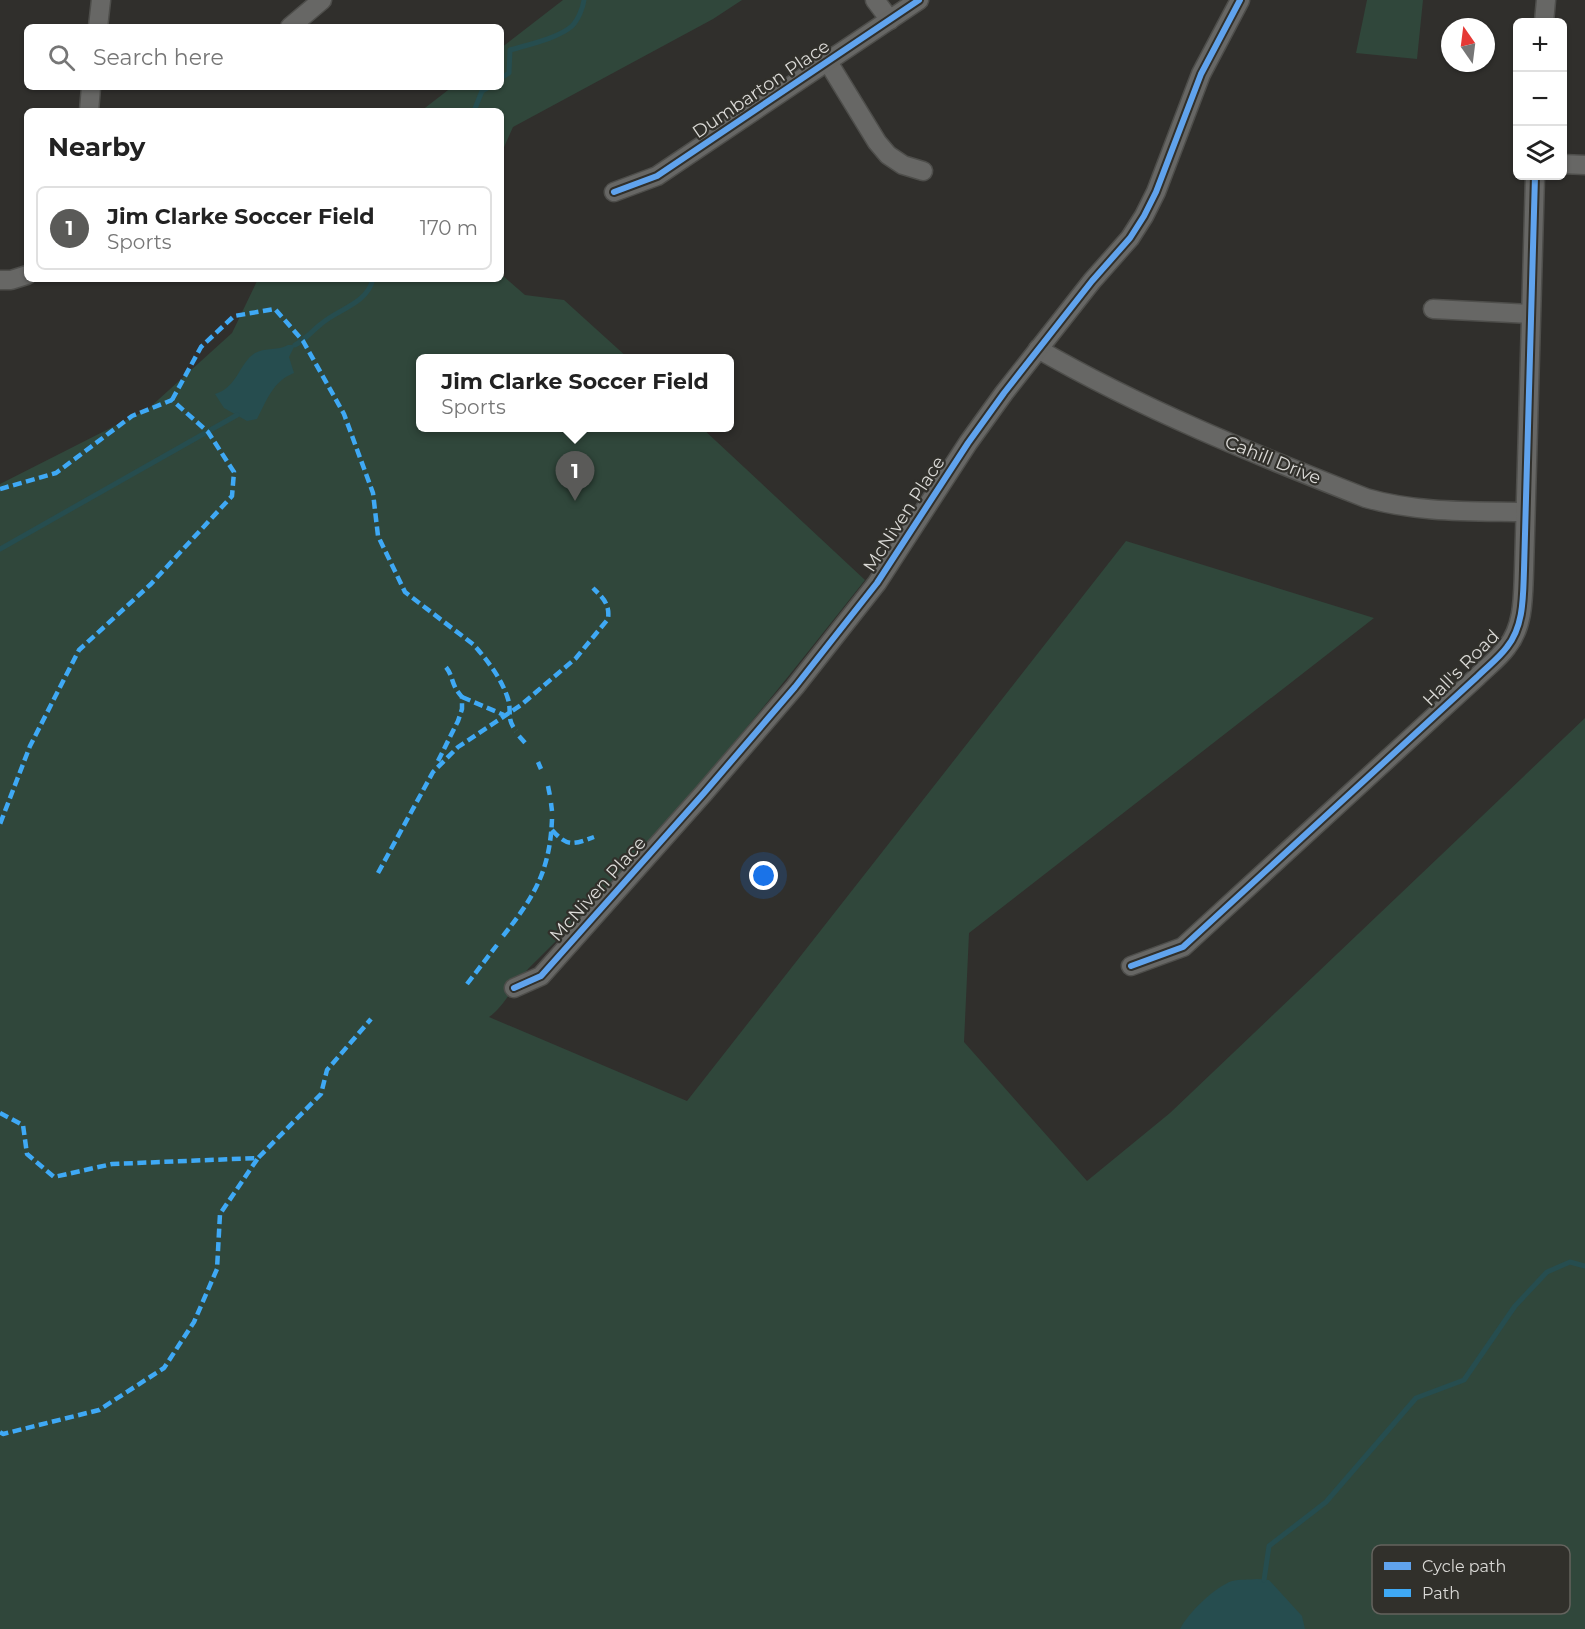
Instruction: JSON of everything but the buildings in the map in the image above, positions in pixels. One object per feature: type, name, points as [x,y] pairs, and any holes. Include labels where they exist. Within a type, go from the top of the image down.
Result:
[{"type":"street","points":[[98,24],[101,0]]},
{"type":"street","points":[[294,24],[322,0]]},
{"type":"street","points":[[875,0],[890,20]]},
{"type":"street","name":"Dumbarton Place","points":[[614,192],[657,176],[919,0]]},
{"type":"street","name":"McNiven Place","points":[[514,988],[541,976],[795,687],[877,583],[968,443],[1092,281],[1130,238],[1144,216],[1167,165],[1201,74],[1240,0]]},
{"type":"street","points":[[1544,18],[1546,0]]},
{"type":"street","points":[[828,62],[877,142],[888,155],[903,165],[923,171]]},
{"type":"street","points":[[89,108],[92,90]]},
{"type":"street","points":[[1567,164],[1585,165]]},
{"type":"street","name":"Hall's Road","points":[[1131,966],[1183,946],[1507,648],[1516,633],[1520,617],[1524,570],[1535,180]]},
{"type":"street","points":[[0,280],[24,276]]},
{"type":"street","points":[[1433,309],[1530,314]]},
{"type":"street","name":"Cahill Drive","points":[[1038,350],[1151,409],[1366,498],[1424,509],[1524,512]]},
{"type":"green space","points":[[563,0],[742,0],[713,19],[513,127],[504,147],[504,108],[425,108],[448,90],[504,90],[504,46]]},
{"type":"green space","points":[[1367,0],[1423,0],[1417,59],[1356,53]]},
{"type":"green space","points":[[504,277],[525,295],[564,300],[624,354],[416,354],[416,432],[706,432],[865,580],[786,680],[663,826],[577,920],[526,971],[501,1006],[489,1017],[687,1101],[1126,541],[1374,618],[969,933],[964,1042],[1087,1181],[1170,1113],[1585,718],[1585,1629],[0,1629],[0,484],[148,409],[232,333],[257,282],[504,282]]},
{"type":"water","points":[[295,345],[289,357],[294,373],[276,386],[257,419],[247,421],[224,408],[215,394],[223,391],[234,381],[250,357],[259,351]]},
{"type":"water","points":[[1238,1580],[1269,1580],[1302,1616],[1305,1629],[1180,1629],[1195,1608],[1225,1584]]},
{"type":"waterway","points":[[504,76],[509,73],[510,50],[542,41],[572,26],[584,0]]},
{"type":"waterway","points":[[475,108],[484,90]]},
{"type":"waterway","points":[[295,345],[328,319],[358,300],[365,294],[372,282]]},
{"type":"waterway","points":[[0,549],[237,415]]},
{"type":"waterway","points":[[1264,1580],[1269,1546],[1326,1502],[1416,1398],[1464,1380],[1515,1306],[1547,1272],[1570,1262],[1585,1266]]},
{"type":"marked path","points":[[172,400],[201,347],[234,316],[275,309],[303,341],[344,414],[373,493],[378,536],[405,592],[474,645],[484,657],[505,692],[511,722],[516,731]]},
{"type":"marked path","points":[[0,489],[56,473],[132,416],[172,400],[208,432],[234,472],[232,496],[151,584],[79,650],[30,746],[0,824]]},
{"type":"marked path","points":[[378,873],[433,772],[458,747],[521,705],[576,658],[608,619],[607,605],[593,588]]},
{"type":"marked path","points":[[438,761],[462,709],[462,697],[445,666]]},
{"type":"marked path","points":[[462,697],[504,715]]},
{"type":"marked path","points":[[519,736],[527,745]]},
{"type":"marked path","points":[[538,762],[541,769]]},
{"type":"marked path","points":[[548,786],[550,796]]},
{"type":"marked path","points":[[551,803],[552,811]]},
{"type":"marked path","points":[[503,936],[532,896],[544,869],[551,837],[552,819]]},
{"type":"marked path","points":[[552,830],[562,840],[572,843],[594,837]]},
{"type":"marked path","points":[[467,984],[497,945]]},
{"type":"marked path","points":[[0,1113],[23,1125],[27,1154],[54,1177],[112,1164],[258,1158],[321,1094],[327,1070],[371,1019]]},
{"type":"marked path","points":[[0,1432],[3,1434],[99,1410],[164,1368],[194,1322],[217,1269],[220,1214],[258,1158]]},
{"type":"cycle path","points":[[614,192],[657,176],[919,0]]},
{"type":"cycle path","points":[[514,988],[541,976],[795,687],[877,583],[968,443],[1004,393],[1092,281],[1130,238],[1144,216],[1156,192],[1201,74],[1240,0]]},
{"type":"cycle path","points":[[1131,966],[1183,947],[1493,662],[1513,639],[1520,620],[1523,590],[1535,180]]},
{"type":"place","name":"Jim Clarke Soccer Field","points":[[575,501]]}]
